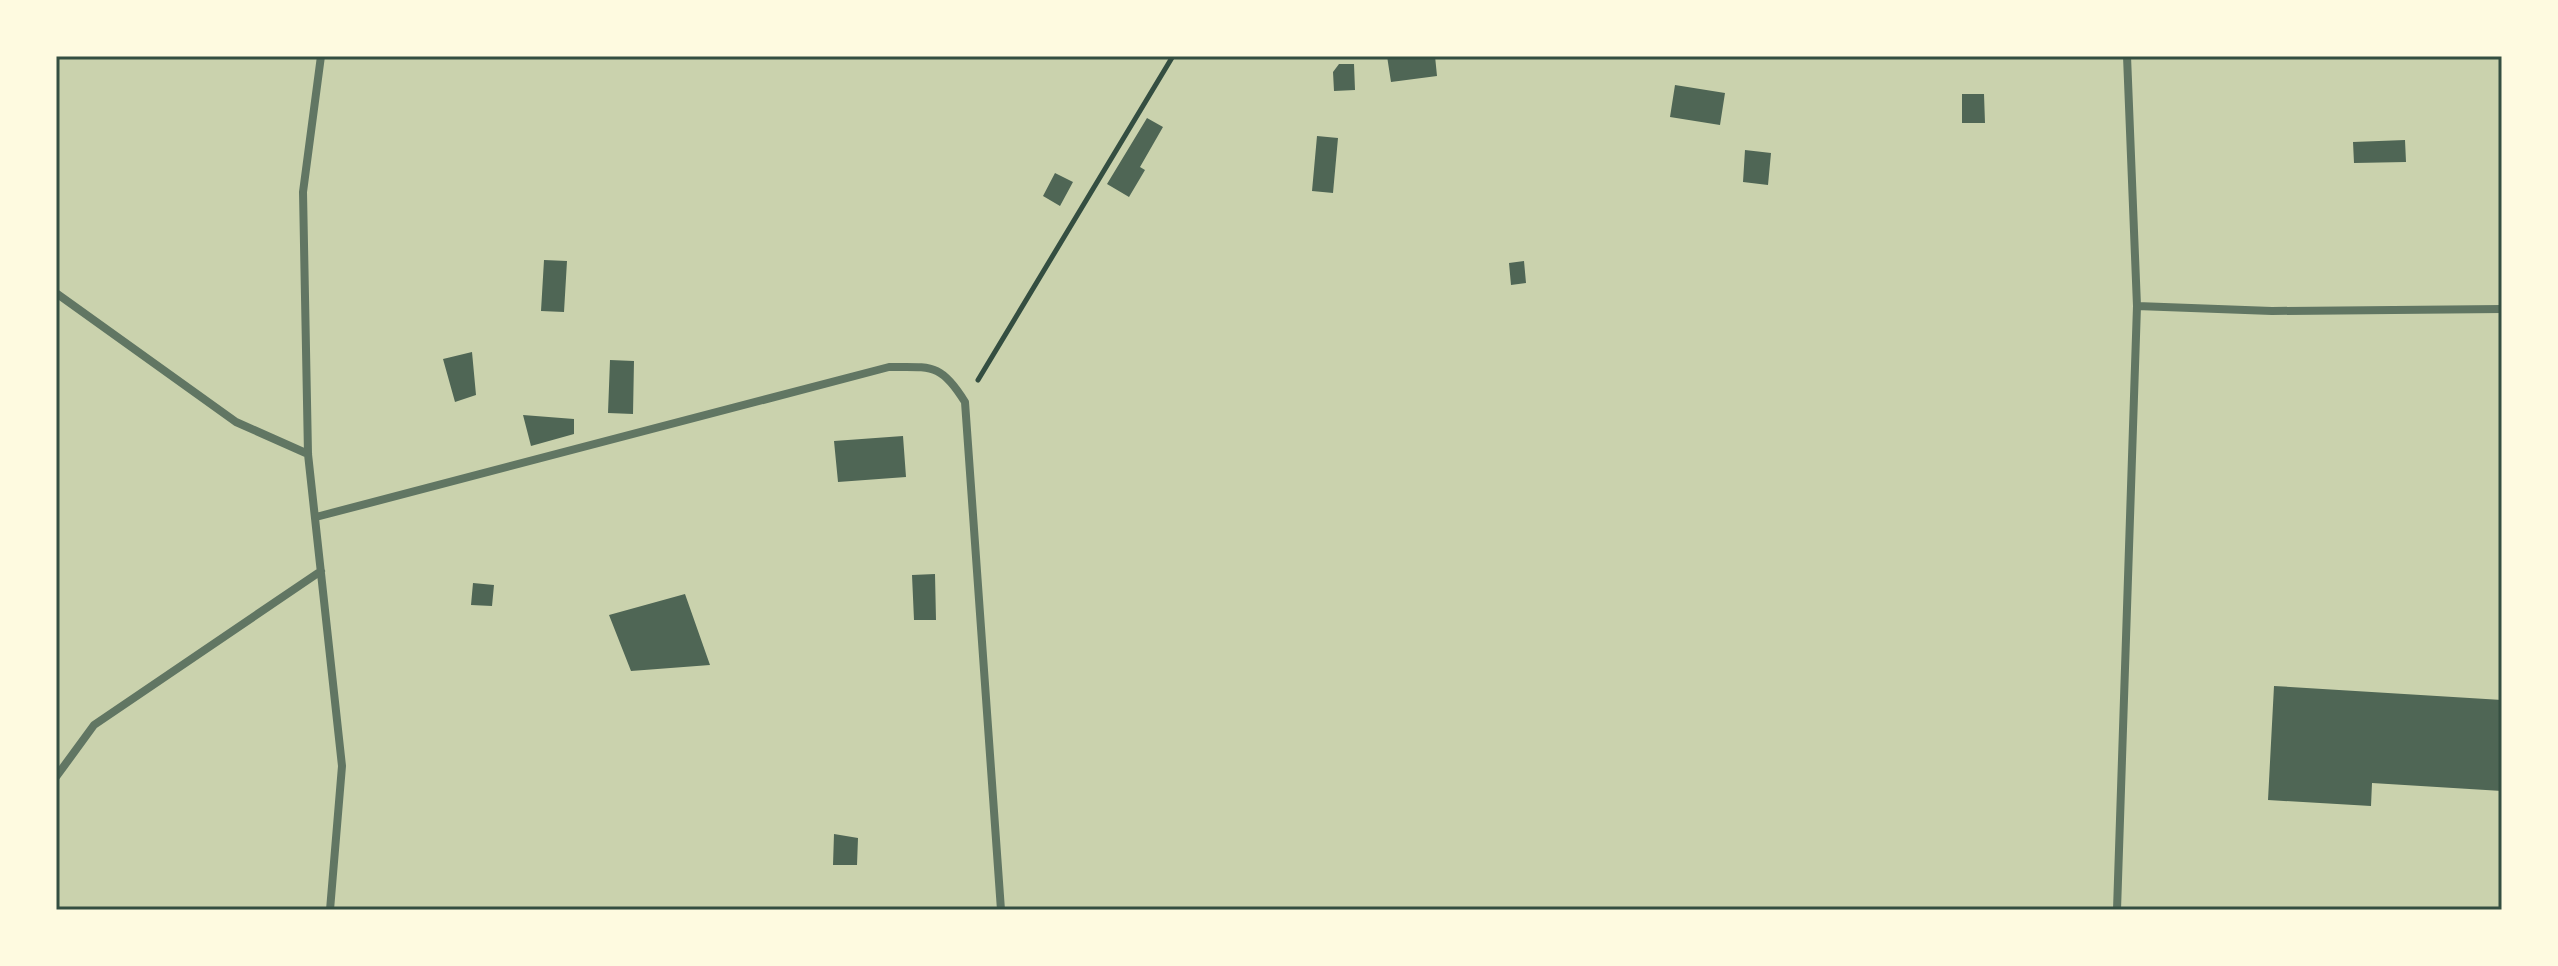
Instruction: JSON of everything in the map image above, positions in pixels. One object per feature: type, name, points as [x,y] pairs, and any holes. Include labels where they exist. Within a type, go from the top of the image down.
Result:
[{"type":"street","points":[[321,56],[303,192],[308,454],[342,766],[330,910]]},
{"type":"street","points":[[2117,910],[2137,306],[2127,56]]},
{"type":"street","points":[[56,293],[236,422],[308,454]]},
{"type":"street","points":[[2137,306],[2272,311],[2502,309]]},
{"type":"street","points":[[316,517],[889,367],[926,367],[950,377],[965,402],[1001,910]]},
{"type":"street","points":[[56,777],[94,725],[321,571]]},
{"type":"path","points":[[965,402],[1173,56]]},
{"type":"green space","points":[[56,56],[2502,56],[2502,910],[56,910]]},
{"type":"building","points":[[1387,56],[1435,56],[1437,76],[1391,82]]},
{"type":"building","points":[[1339,64],[1354,64],[1355,90],[1334,91],[1333,72]]},
{"type":"building","points":[[1675,85],[1725,93],[1720,125],[1670,117]]},
{"type":"building","points":[[1962,94],[1984,94],[1985,123],[1962,123]]},
{"type":"building","points":[[1147,118],[1163,127],[1140,167],[1145,170],[1129,197],[1107,184]]},
{"type":"building","points":[[1317,136],[1338,138],[1333,193],[1312,191]]},
{"type":"building","points":[[2405,140],[2406,162],[2354,163],[2353,142]]},
{"type":"building","points":[[1745,150],[1771,153],[1768,185],[1743,182]]},
{"type":"building","points":[[1055,173],[1073,182],[1060,206],[1043,196]]},
{"type":"building","points":[[544,260],[567,261],[564,312],[541,311]]},
{"type":"building","points":[[1524,261],[1526,283],[1511,285],[1509,263]]},
{"type":"building","points":[[472,352],[476,395],[455,402],[443,359]]},
{"type":"building","points":[[610,360],[634,361],[633,414],[608,413]]},
{"type":"building","points":[[523,415],[574,419],[574,434],[531,446]]},
{"type":"building","points":[[903,436],[906,477],[838,482],[834,441]]},
{"type":"building","points":[[935,574],[936,620],[914,620],[912,575]]},
{"type":"building","points":[[473,583],[494,585],[492,606],[471,605]]},
{"type":"building","points":[[685,594],[710,665],[631,671],[609,615]]},
{"type":"building","points":[[2274,686],[2502,700],[2502,791],[2372,783],[2371,806],[2268,800]]},
{"type":"building","points":[[834,834],[858,838],[857,865],[833,865]]}]
